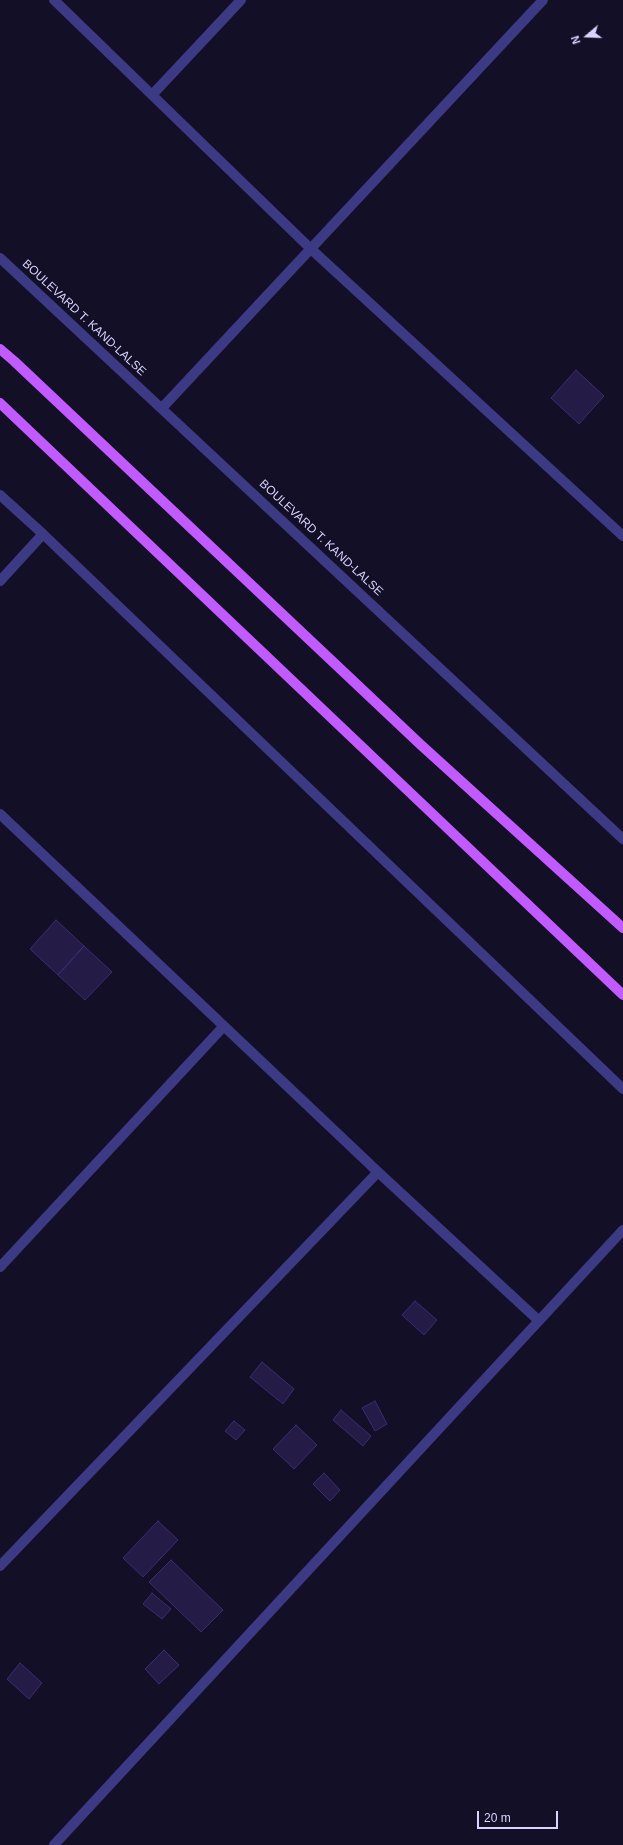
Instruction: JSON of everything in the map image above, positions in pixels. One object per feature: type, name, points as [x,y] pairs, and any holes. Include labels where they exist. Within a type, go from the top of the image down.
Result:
[{"type":"main road","points":[[0,349],[421,745],[623,928]]},
{"type":"main road","points":[[0,403],[623,995]]},
{"type":"street","points":[[54,0],[311,249],[623,536]]},
{"type":"street","points":[[152,95],[241,0]]},
{"type":"street","points":[[162,408],[543,0]]},
{"type":"street","name":"BOULEVARD T. KAND-LALSE","points":[[0,258],[623,839]]},
{"type":"street","points":[[0,495],[43,534],[623,1089]]},
{"type":"street","points":[[0,581],[43,534]]},
{"type":"street","points":[[0,814],[378,1172],[538,1320]]},
{"type":"street","points":[[0,1267],[224,1026]]},
{"type":"street","points":[[0,1566],[378,1172]]},
{"type":"street","points":[[54,1845],[538,1320],[623,1230]]},
{"type":"building","points":[[576,370],[604,396],[579,424],[551,398]]},
{"type":"building","points":[[56,920],[84,946],[58,975],[30,949]]},
{"type":"building","points":[[84,946],[112,972],[85,1000],[58,975]]},
{"type":"building","points":[[415,1301],[437,1320],[424,1335],[402,1315]]},
{"type":"building","points":[[262,1362],[294,1389],[283,1404],[250,1377]]},
{"type":"building","points":[[375,1401],[387,1424],[375,1431],[362,1408]]},
{"type":"building","points":[[341,1410],[371,1436],[363,1446],[333,1420]]},
{"type":"building","points":[[234,1421],[245,1430],[236,1440],[225,1431]]},
{"type":"building","points":[[296,1425],[317,1445],[294,1469],[273,1449]]},
{"type":"building","points":[[324,1473],[340,1490],[330,1501],[313,1484]]},
{"type":"building","points":[[158,1521],[178,1540],[143,1577],[123,1558]]},
{"type":"building","points":[[171,1560],[223,1610],[201,1632],[149,1582]]},
{"type":"building","points":[[152,1593],[171,1609],[162,1619],[143,1604]]},
{"type":"building","points":[[164,1650],[179,1665],[159,1684],[145,1669]]},
{"type":"building","points":[[20,1663],[42,1683],[29,1699],[7,1679]]}]
